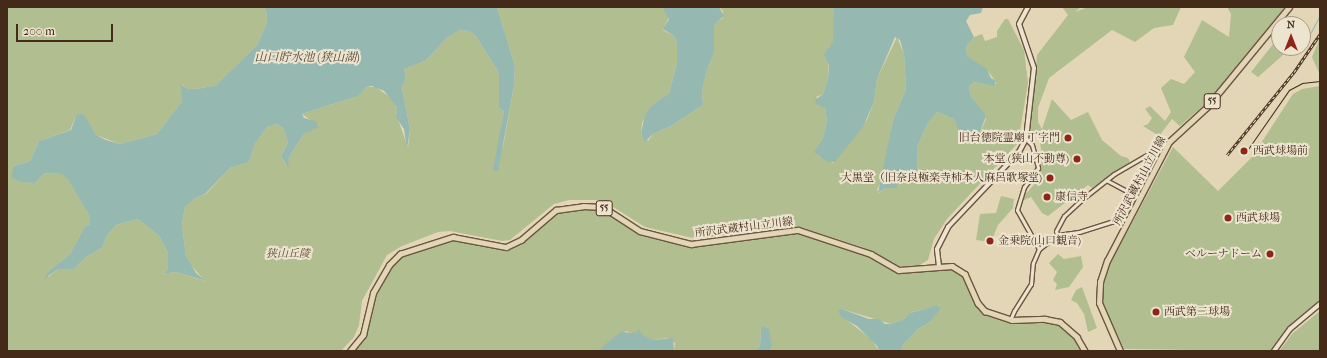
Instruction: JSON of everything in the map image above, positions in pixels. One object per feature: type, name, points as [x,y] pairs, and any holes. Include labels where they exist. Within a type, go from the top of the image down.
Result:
[{"type":"main road","name":"所沢武蔵村山立川線","points":[[1120,351],[1102,312],[1099,292],[1104,268],[1169,142],[1207,106],[1289,7]]},
{"type":"main road","name":"所沢武蔵村山立川線","points":[[350,351],[363,335],[373,293],[390,264],[400,254],[453,237],[506,247],[512,245],[553,212],[564,207],[601,207],[635,229],[691,244],[798,230],[871,254],[893,268],[900,270],[939,266],[960,270],[965,274],[981,307],[991,314],[1010,320],[1045,319],[1060,322],[1077,337],[1084,351]]},
{"type":"street","points":[[939,266],[937,249],[948,227],[1019,152],[1026,139],[1034,68],[1018,24],[1028,7]]},
{"type":"street","points":[[1026,139],[1032,145],[1038,168],[1024,187],[1017,210],[1039,249]]},
{"type":"street","points":[[1056,235],[1056,230],[1067,212],[1106,180],[1169,142]]},
{"type":"street","points":[[1106,180],[1140,198]]},
{"type":"street","points":[[1010,320],[1031,284],[1033,263],[1039,249],[1056,235],[1079,232],[1120,220],[1129,220]]},
{"type":"street","points":[[1274,351],[1290,329],[1320,304]]},
{"type":"green space","name":"狭山丘陵","points":[[7,7],[259,7],[266,9],[267,22],[257,45],[216,85],[197,89],[188,89],[182,84],[182,101],[157,134],[120,144],[96,135],[85,118],[75,118],[70,130],[39,141],[30,161],[14,166],[25,182],[35,183],[45,173],[61,174],[68,178],[90,217],[90,224],[85,226],[70,254],[49,271],[48,277],[58,269],[74,269],[86,257],[103,247],[106,237],[116,225],[138,219],[159,236],[168,253],[168,269],[163,274],[176,272],[205,281],[188,262],[186,256],[182,224],[185,207],[194,199],[206,194],[230,168],[249,162],[255,144],[267,127],[277,124],[283,128],[288,142],[281,156],[287,167],[289,157],[304,134],[319,126],[302,114],[355,97],[366,87],[376,87],[392,99],[398,109],[396,113],[408,148],[410,129],[402,88],[406,78],[404,69],[425,61],[447,38],[460,30],[469,31],[476,36],[499,73],[499,108],[504,111],[498,149],[503,147],[514,86],[515,66],[497,7],[662,7],[669,17],[663,30],[674,36],[677,43],[677,64],[669,93],[651,106],[642,123],[641,134],[648,141],[653,134],[671,126],[703,105],[702,91],[706,73],[714,53],[714,24],[723,18],[723,11],[719,7],[834,7],[835,28],[833,44],[829,47],[828,79],[823,94],[816,97],[825,108],[827,121],[823,138],[816,150],[819,156],[833,163],[867,120],[874,102],[877,79],[897,37],[904,54],[906,89],[893,120],[882,180],[877,190],[879,193],[886,188],[898,186],[901,174],[918,181],[917,147],[928,123],[937,112],[954,119],[963,139],[973,141],[978,137],[986,119],[971,97],[969,87],[974,82],[989,85],[996,84],[996,82],[988,71],[967,56],[966,47],[974,37],[982,34],[985,41],[997,37],[997,31],[1005,19],[1008,19],[1024,50],[1028,83],[1018,143],[947,219],[934,239],[928,260],[918,266],[895,266],[862,247],[800,227],[782,228],[778,226],[697,239],[645,227],[602,200],[569,200],[554,204],[510,240],[502,241],[450,231],[438,232],[402,246],[387,255],[362,301],[359,325],[354,337],[341,351],[7,351]]},
{"type":"green space","points":[[1062,7],[1081,7],[1075,12],[1088,7],[1181,7],[1173,25],[1154,28],[1135,42],[1112,30],[1049,78],[1038,108],[1038,122],[1042,129],[1052,99],[1071,120],[1088,112],[1102,140],[1121,156],[1128,158],[1130,162],[1092,188],[1088,185],[1048,216],[1042,213],[1031,197],[1024,200],[1022,198],[1040,178],[1042,158],[1039,134],[1030,133],[1037,55],[1068,15]]},
{"type":"green space","points":[[1227,7],[1284,7],[1278,16],[1271,16],[1271,28],[1213,97],[1180,126],[1172,119],[1159,136],[1143,126],[1148,124],[1152,118],[1145,109],[1150,106],[1165,121],[1171,112],[1161,88],[1171,79],[1184,84],[1195,72],[1184,57],[1202,20],[1229,37],[1231,14]]},
{"type":"green space","points":[[1320,38],[1320,75],[1312,57]]},
{"type":"green space","points":[[1271,47],[1271,56],[1282,56],[1258,77],[1251,72]]},
{"type":"green space","name":"西武球場","points":[[1320,86],[1320,301],[1297,321],[1272,351],[1124,349],[1104,309],[1102,299],[1104,281],[1111,262],[1173,147],[1218,191],[1252,157],[1293,94],[1302,89]]},
{"type":"green space","points":[[1001,196],[1014,199],[1013,208],[998,225],[991,242],[976,240],[980,214],[996,213]]},
{"type":"green space","points":[[601,207],[635,229],[691,244],[798,230],[847,245],[899,270],[948,266],[965,274],[981,307],[1001,318],[1054,320],[1071,330],[1085,351],[901,351],[903,345],[918,329],[930,322],[940,305],[912,312],[903,320],[891,324],[842,309],[847,320],[872,340],[879,351],[770,351],[772,346],[761,326],[760,346],[755,351],[674,351],[675,343],[667,338],[653,340],[626,331],[597,351],[350,351],[360,340],[370,300],[389,265],[400,254],[444,238],[512,245],[556,210]]},
{"type":"green space","points":[[1058,254],[1064,259],[1081,256],[1083,267],[1069,287],[1055,290],[1057,284],[1053,280],[1057,272],[1049,263]]},
{"type":"green space","points":[[1082,287],[1097,328],[1088,332],[1084,314],[1077,303],[1071,300],[1076,290]]},
{"type":"green space","points":[[1320,311],[1320,351],[1279,351],[1293,333]]},
{"type":"water","name":"山口貯水池 (狭山湖)","points":[[259,7],[497,7],[515,66],[514,86],[498,171],[493,170],[504,111],[499,108],[499,73],[476,36],[469,31],[460,30],[447,38],[425,61],[404,69],[406,78],[402,88],[410,129],[407,149],[404,129],[396,117],[397,107],[384,91],[372,86],[366,87],[358,96],[302,114],[304,118],[315,121],[319,127],[304,134],[289,157],[288,168],[281,156],[288,142],[283,128],[277,124],[267,127],[255,144],[249,162],[230,168],[205,194],[194,199],[185,207],[182,224],[186,256],[196,273],[206,281],[176,272],[163,274],[168,269],[168,253],[159,236],[138,219],[116,225],[106,237],[103,247],[86,257],[74,269],[58,269],[44,279],[49,271],[70,254],[85,226],[90,224],[90,217],[68,179],[61,174],[45,173],[35,183],[21,182],[11,177],[14,166],[30,161],[39,141],[71,130],[76,116],[79,114],[83,114],[96,135],[120,144],[157,134],[182,101],[181,84],[188,89],[197,89],[216,85],[257,45],[267,22],[266,9]]},
{"type":"water","points":[[662,7],[719,7],[724,16],[714,25],[714,53],[706,73],[702,91],[703,105],[671,126],[653,134],[645,142],[641,133],[645,115],[651,106],[669,93],[677,64],[677,43],[674,36],[663,29],[669,19]]},
{"type":"water","points":[[834,7],[983,7],[981,13],[970,15],[966,21],[974,37],[966,47],[967,56],[987,69],[991,78],[996,81],[994,86],[974,82],[969,87],[971,97],[986,116],[978,137],[973,141],[962,139],[954,119],[937,112],[928,123],[917,147],[918,180],[913,181],[901,174],[897,188],[886,188],[878,193],[893,120],[906,89],[904,54],[900,40],[895,37],[877,79],[874,102],[863,127],[835,162],[827,162],[814,152],[823,138],[827,121],[825,108],[816,104],[815,100],[823,94],[828,79],[829,65],[824,54],[833,42]]},
{"type":"water","points":[[938,305],[941,308],[930,322],[918,329],[903,345],[901,351],[879,351],[877,346],[857,326],[841,317],[838,310],[842,309],[869,319],[879,319],[885,324],[891,324],[903,320],[910,313]]},
{"type":"water","points":[[761,326],[769,329],[772,346],[770,351],[755,351],[760,346]]},
{"type":"water","points":[[639,329],[642,335],[653,340],[673,338],[674,351],[597,351],[621,332],[636,333]]},
{"type":"waterway","points":[[1311,32],[1320,15]]},
{"type":"tram line","points":[[1248,149],[1289,90],[1302,83],[1320,81]]},
{"type":"railway","points":[[1227,155],[1294,72],[1320,34]]},
{"type":"place","name":"旧台徳院霊廟 丁字門","points":[[1068,138]]},
{"type":"place","name":"西武球場前","points":[[1244,151]]},
{"type":"place","name":"本堂 (狭山不動尊)","points":[[1077,159]]},
{"type":"place","name":"大黒堂（旧奈良極楽寺柿本人麻呂歌塚堂)","points":[[1050,178]]},
{"type":"place","name":"康信寺","points":[[1047,197]]},
{"type":"place","name":"西武球場","points":[[1228,218]]},
{"type":"place","name":"金乗院(山口観音)","points":[[990,241]]},
{"type":"place","name":"ベルーナドーム","points":[[1270,254]]},
{"type":"place","name":"西武第二球場","points":[[1156,312]]}]
